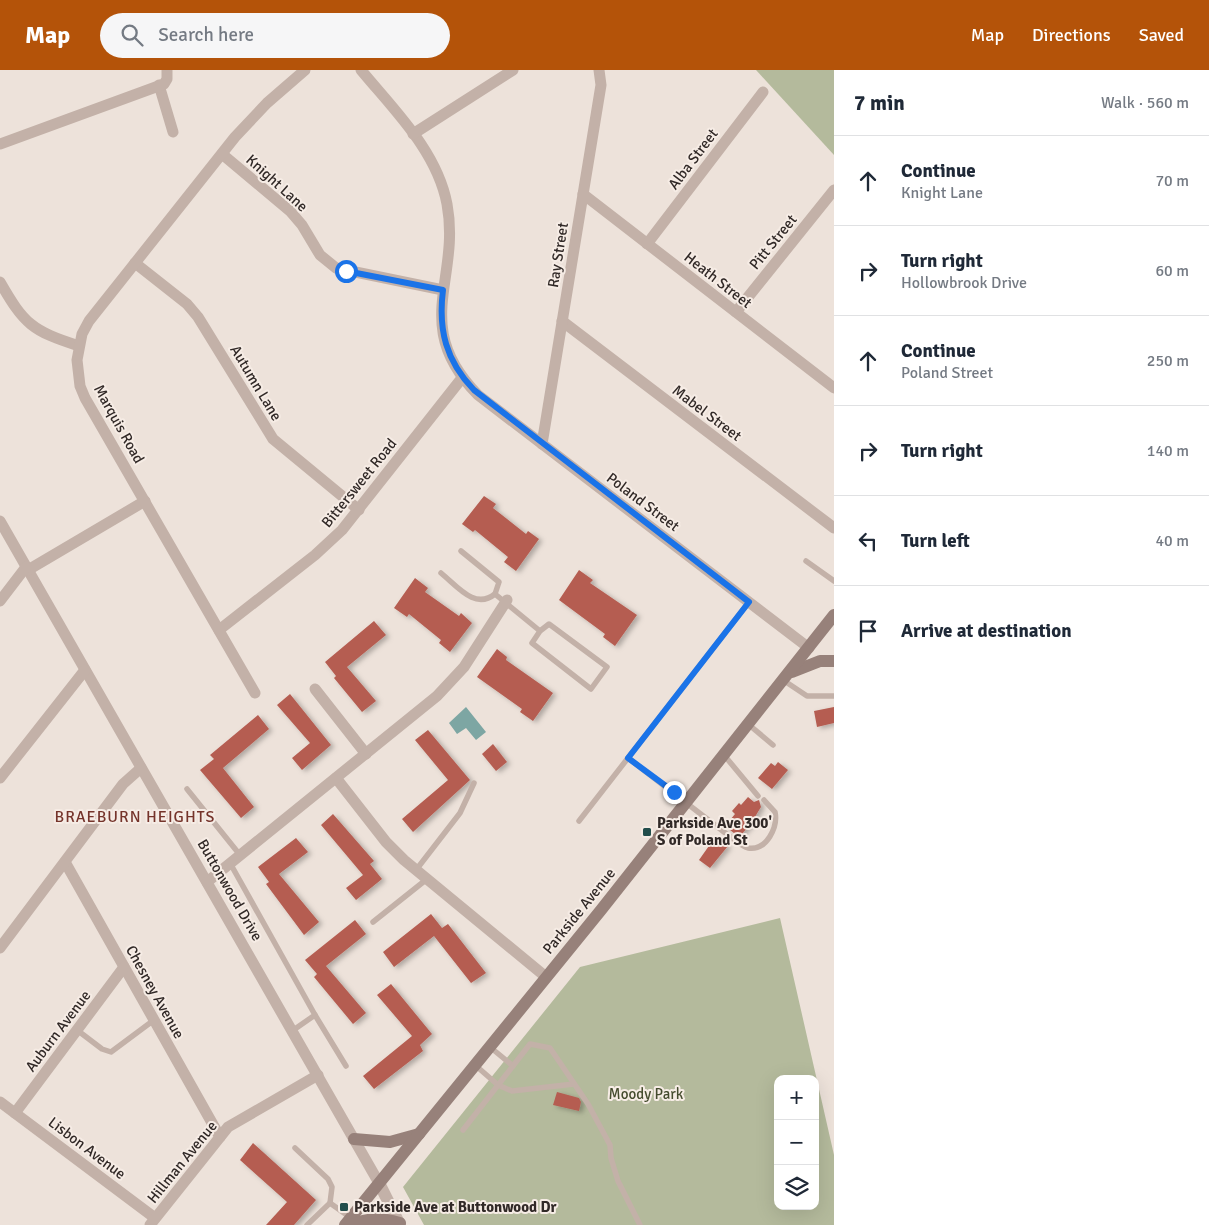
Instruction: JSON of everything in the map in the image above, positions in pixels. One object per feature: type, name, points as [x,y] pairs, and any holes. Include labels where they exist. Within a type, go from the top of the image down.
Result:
[{"type":"main road","name":"Parkside Avenue","points":[[349,1223],[379,1183],[832,620]]},
{"type":"main road","points":[[785,677],[820,661],[834,661]]},
{"type":"main road","points":[[354,1139],[390,1142],[419,1134]]},
{"type":"main road","points":[[349,1223],[380,1218],[400,1224]]},
{"type":"street","points":[[0,144],[164,84],[167,79],[167,70]]},
{"type":"street","name":"Marquis Road","points":[[255,693],[85,398],[77,373],[79,346],[89,321],[252,117],[305,70]]},
{"type":"street","name":"Poland Street","points":[[361,70],[413,134],[435,167],[447,204],[449,242],[440,311],[444,342],[462,378],[478,395],[808,648]]},
{"type":"street","points":[[413,134],[514,70]]},
{"type":"street","name":"Ray Street","points":[[542,444],[601,85],[599,70]]},
{"type":"street","points":[[159,85],[173,132]]},
{"type":"street","name":"Alba Street","points":[[647,244],[762,92]]},
{"type":"street","name":"Knight Lane","points":[[222,154],[290,211],[302,225],[320,255],[336,268],[443,290]]},
{"type":"street","name":"Pitt Street","points":[[736,312],[834,190]]},
{"type":"street","name":"Heath Street","points":[[583,194],[834,388]]},
{"type":"street","name":"Autumn Lane","points":[[135,263],[187,304],[198,317],[273,439],[359,510]]},
{"type":"street","points":[[0,282],[16,310],[35,329],[47,336],[79,346]]},
{"type":"street","name":"Mabel Street","points":[[562,321],[834,528]]},
{"type":"street","name":"Bittersweet Road","points":[[218,630],[321,551],[342,530],[462,378]]},
{"type":"street","points":[[0,601],[27,568],[145,501]]},
{"type":"street","name":"Buttonwood Drive","points":[[0,521],[318,1075],[400,1224]]},
{"type":"street","points":[[207,882],[366,754],[451,682],[506,601]]},
{"type":"street","points":[[0,778],[85,670]]},
{"type":"street","points":[[315,689],[366,754]]},
{"type":"street","points":[[0,948],[123,784],[141,768]]},
{"type":"street","points":[[336,778],[386,842],[416,870],[546,977]]},
{"type":"street","name":"Chesney Avenue","points":[[65,862],[220,1137]]},
{"type":"street","name":"Auburn Avenue","points":[[15,1113],[124,967]]},
{"type":"street","name":"Hillman Avenue","points":[[152,1222],[228,1127],[318,1075]]},
{"type":"street","name":"Lisbon Avenue","points":[[0,1102],[152,1222]]},
{"type":"lane","points":[[441,574],[472,598],[479,601],[488,600],[495,594],[499,582],[461,550]]},
{"type":"lane","points":[[806,560],[834,581]]},
{"type":"lane","points":[[495,594],[506,601],[540,631]]},
{"type":"lane","points":[[579,821],[749,602]]},
{"type":"lane","points":[[549,624],[607,667],[591,690],[532,642],[540,631],[549,624]]},
{"type":"lane","points":[[785,677],[807,696],[834,696]]},
{"type":"lane","points":[[748,724],[773,745]]},
{"type":"lane","points":[[724,755],[758,796]]},
{"type":"lane","points":[[628,758],[737,842],[748,848],[759,846],[772,835],[777,818],[767,802]]},
{"type":"lane","points":[[416,870],[460,813],[474,783]]},
{"type":"lane","points":[[187,789],[240,855]]},
{"type":"lane","points":[[230,863],[346,1066]]},
{"type":"lane","points":[[373,922],[427,879]]},
{"type":"lane","points":[[292,1031],[316,1015]]},
{"type":"lane","points":[[77,1030],[102,1049],[111,1052],[154,1020]]},
{"type":"lane","points":[[463,1130],[530,1044],[550,1048],[588,1104],[610,1145],[611,1158],[618,1181],[640,1225]]},
{"type":"lane","points":[[490,1046],[513,1066]]},
{"type":"lane","points":[[475,1065],[498,1085],[512,1091],[574,1084]]},
{"type":"lane","points":[[295,1148],[328,1179],[332,1187],[330,1203],[307,1225]]},
{"type":"lane","points":[[330,1203],[349,1223]]},
{"type":"green space","points":[[756,70],[834,70],[834,155]]},
{"type":"green space","name":"Moody Park","points":[[780,918],[816,1075],[774,1075],[774,1210],[819,1210],[819,1089],[834,1155],[834,1225],[424,1225],[403,1187],[580,967]]},
{"type":"water","points":[[466,707],[486,732],[476,740],[466,728],[457,734],[449,723]]},
{"type":"building","points":[[484,496],[496,504],[493,508],[526,534],[528,531],[539,539],[516,571],[504,562],[508,557],[475,530],[473,532],[462,524]]},
{"type":"building","points":[[579,570],[593,580],[590,583],[637,615],[615,646],[603,637],[605,634],[559,600]]},
{"type":"building","points":[[415,578],[428,588],[425,592],[459,616],[461,613],[472,623],[450,652],[439,643],[441,640],[409,614],[407,617],[394,608]]},
{"type":"building","points":[[374,621],[386,635],[347,667],[376,701],[362,712],[334,678],[336,676],[325,662]]},
{"type":"building","points":[[497,649],[507,657],[506,660],[553,693],[533,721],[520,712],[522,709],[477,677]]},
{"type":"building","points":[[290,694],[331,745],[302,770],[292,758],[310,743],[277,705]]},
{"type":"building","points":[[834,707],[834,723],[817,727],[814,711]]},
{"type":"building","points":[[258,715],[269,729],[223,768],[254,807],[241,818],[200,770],[214,759],[210,755]]},
{"type":"building","points":[[428,730],[470,780],[413,832],[402,819],[448,780],[415,740]]},
{"type":"building","points":[[493,744],[507,762],[496,771],[482,754]]},
{"type":"building","points":[[778,762],[788,770],[772,789],[758,778],[771,763],[775,766]]},
{"type":"building","points":[[748,797],[754,802],[759,800],[761,807],[750,825],[739,837],[725,826],[735,814],[732,811]]},
{"type":"building","points":[[333,814],[374,861],[370,864],[382,879],[356,900],[346,888],[363,875],[321,825]]},
{"type":"building","points":[[296,838],[308,852],[279,874],[319,922],[304,935],[266,884],[269,882],[258,867]]},
{"type":"building","points":[[718,839],[728,846],[710,868],[699,860],[711,843],[714,845]]},
{"type":"building","points":[[431,914],[442,928],[448,924],[486,973],[471,983],[434,936],[394,967],[383,952]]},
{"type":"building","points":[[355,920],[366,934],[326,966],[366,1013],[353,1024],[314,977],[317,974],[305,960]]},
{"type":"building","points":[[391,984],[432,1034],[420,1045],[423,1051],[374,1089],[363,1076],[412,1036],[377,995]]},
{"type":"building","points":[[557,1092],[579,1098],[581,1102],[579,1111],[553,1105]]},
{"type":"building","points":[[253,1143],[316,1200],[294,1225],[266,1225],[287,1202],[240,1160]]},
{"type":"place","name":"Parkside Ave 300' S of Poland St","points":[[647,832]]},
{"type":"place","name":"Parkside Ave at Buttonwood Dr","points":[[344,1207]]},
{"type":"district","name":"BRAEBURN HEIGHTS","points":[[135,817]]},
{"type":"route","points":[[346,271],[443,290],[440,311],[444,342],[456,369],[478,395],[749,602],[628,758],[674,792]]}]
